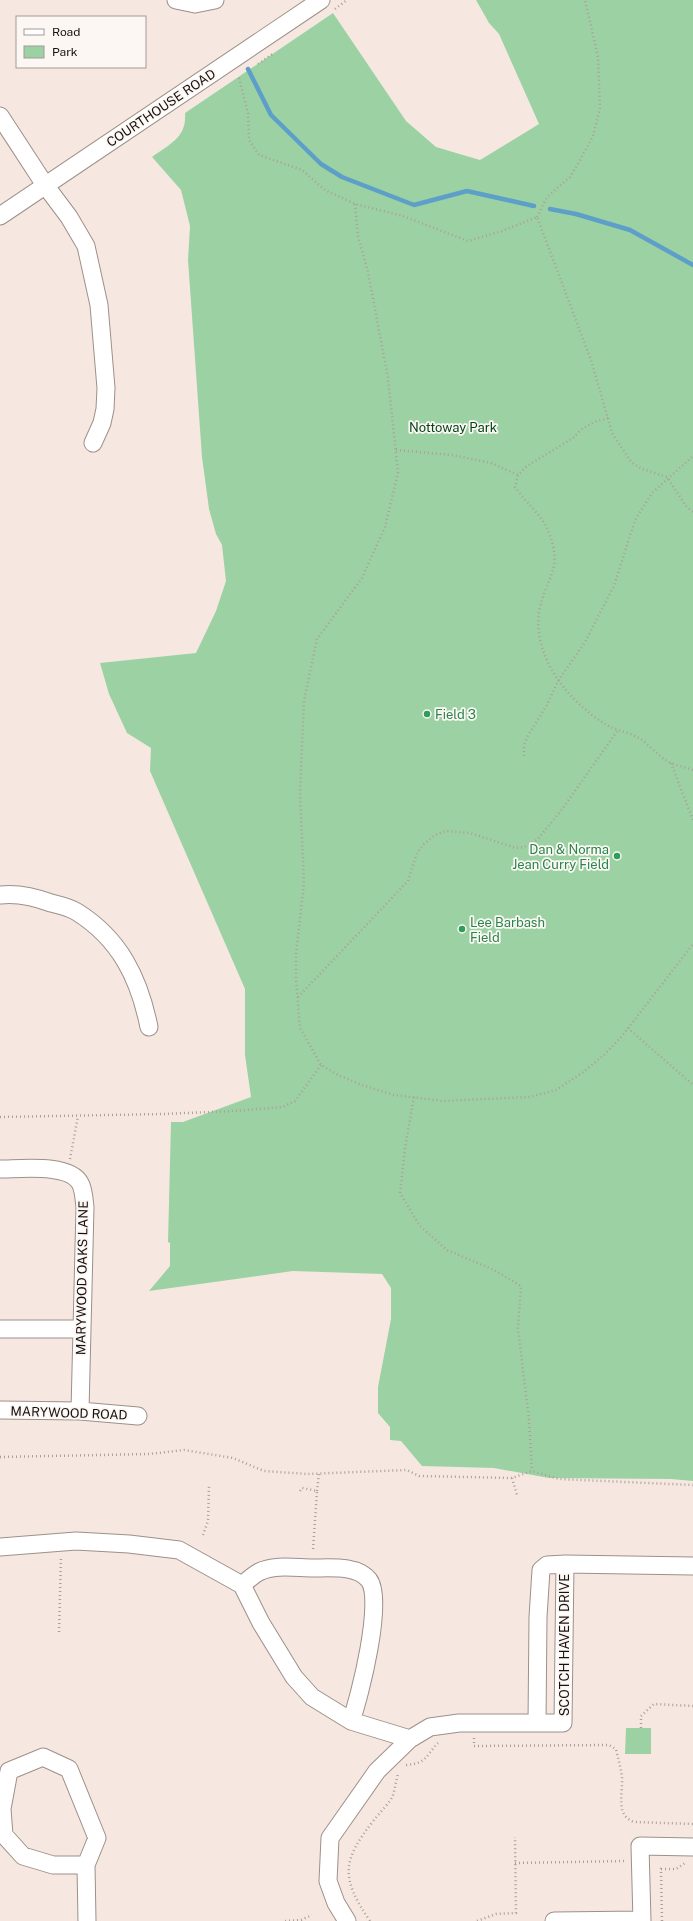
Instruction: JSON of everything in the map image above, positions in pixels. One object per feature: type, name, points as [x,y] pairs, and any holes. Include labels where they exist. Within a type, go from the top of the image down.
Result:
[{"type":"street","points":[[176,0],[194,4],[215,0]]},
{"type":"street","name":"COURTHOUSE ROAD","points":[[0,216],[321,0]]},
{"type":"street","points":[[0,116],[45,185],[69,217],[86,246],[93,271],[99,305],[106,388],[105,409],[102,423],[93,443]]},
{"type":"street","points":[[0,895],[38,898],[76,911],[113,942],[128,963],[138,985],[144,1001],[149,1026]]},
{"type":"street","name":"MARYWOOD OAKS LANE","points":[[0,1169],[60,1170],[74,1176],[80,1182],[85,1207],[80,1411]]},
{"type":"street","points":[[0,1329],[81,1329]]},
{"type":"street","name":"MARYWOOD ROAD","points":[[0,1410],[80,1411],[138,1416]]},
{"type":"street","points":[[0,1547],[76,1541],[129,1544],[179,1550],[242,1585],[261,1623],[294,1677],[312,1697],[351,1721],[410,1739]]},
{"type":"street","name":"SCOTCH HAVEN DRIVE","points":[[347,1921],[336,1903],[328,1881],[330,1838],[377,1771],[410,1739],[430,1727],[459,1723],[563,1723],[564,1564]]},
{"type":"street","name":"SCOTCH HAVEN DRIVE","points":[[536,1723],[538,1617],[541,1570],[547,1566],[564,1564],[693,1566]]},
{"type":"street","points":[[242,1585],[259,1572],[274,1568],[345,1568],[359,1573],[369,1580],[373,1595],[373,1614],[360,1694],[351,1721]]},
{"type":"street","points":[[86,1865],[53,1865],[23,1856],[4,1835],[2,1809],[9,1771],[43,1757],[69,1768],[97,1838],[86,1865],[87,1921]]},
{"type":"street","points":[[554,1921],[642,1920],[640,1846],[693,1847]]},
{"type":"path","points":[[239,78],[248,113],[249,140],[260,155],[302,170],[325,190],[355,204],[403,216],[468,240],[502,231],[537,217],[547,197],[570,177],[593,136],[600,108],[598,57],[585,0]]},
{"type":"path","points":[[355,204],[358,236],[368,272],[388,378],[398,473],[385,527],[362,578],[317,639],[304,701],[300,792],[304,883],[296,954],[300,1028],[321,1065],[362,1085],[394,1095],[442,1101],[530,1097],[556,1090],[582,1073],[604,1055],[628,1028],[693,944]]},
{"type":"path","points":[[537,217],[590,360],[612,433],[631,462],[642,469],[667,477],[686,506],[693,512]]},
{"type":"path","points":[[608,418],[594,422],[582,429],[573,438],[527,466],[518,475],[515,486],[549,532],[554,550],[555,564],[539,610],[538,626],[542,646],[550,669],[558,681],[567,692],[589,711],[605,724],[639,738],[671,763],[693,770]]},
{"type":"path","points":[[396,450],[452,455],[491,463],[518,475]]},
{"type":"path","points":[[524,756],[524,746],[527,737],[547,705],[558,681],[585,642],[614,586],[635,520],[652,493],[667,477],[693,456]]},
{"type":"path","points":[[298,997],[408,881],[417,854],[424,844],[435,835],[446,831],[470,833],[516,848],[524,847],[536,840],[560,812],[618,730]]},
{"type":"path","points":[[671,763],[693,820]]},
{"type":"path","points":[[628,1028],[693,1085]]},
{"type":"path","points":[[0,1117],[233,1111],[284,1107],[295,1101],[321,1065]]},
{"type":"path","points":[[414,1097],[405,1148],[400,1193],[420,1226],[447,1250],[494,1270],[521,1286],[518,1328],[529,1420],[532,1471]]},
{"type":"path","points":[[70,1161],[78,1116]]},
{"type":"path","points":[[0,1457],[149,1454],[184,1450],[233,1458],[264,1471],[319,1473],[407,1470],[419,1476],[512,1478],[532,1471],[559,1479],[693,1485]]},
{"type":"path","points":[[314,1550],[319,1473]]},
{"type":"path","points":[[512,1478],[517,1495]]},
{"type":"path","points":[[203,1535],[208,1521],[209,1486]]},
{"type":"path","points":[[300,1491],[302,1488],[317,1490]]},
{"type":"path","points":[[54,1557],[61,1557],[59,1632]]},
{"type":"path","points":[[641,1728],[641,1716],[654,1704],[693,1706]]},
{"type":"path","points":[[474,1734],[474,1746],[609,1745],[616,1750],[622,1778],[622,1810],[627,1819],[634,1822],[693,1824]]},
{"type":"path","points":[[400,1766],[417,1764],[429,1756],[440,1741]]},
{"type":"path","points":[[370,1921],[358,1903],[350,1886],[348,1862],[362,1835],[392,1796],[399,1770]]},
{"type":"path","points":[[477,1921],[496,1914],[516,1913],[515,1837]]},
{"type":"path","points":[[515,1863],[624,1861]]},
{"type":"path","points":[[662,1921],[661,1869],[676,1869],[685,1862],[693,1862]]},
{"type":"path","points":[[284,1921],[301,1920],[312,1915]]},
{"type":"green space","name":"Nottoway Park","points":[[476,0],[693,0],[693,1481],[671,1479],[549,1478],[494,1468],[422,1466],[401,1441],[390,1440],[390,1427],[378,1413],[378,1387],[391,1319],[391,1288],[382,1274],[293,1271],[149,1291],[170,1266],[170,1243],[168,1242],[171,1122],[183,1122],[251,1097],[245,1055],[245,989],[150,771],[151,748],[127,733],[109,694],[100,663],[196,653],[216,611],[226,581],[222,545],[216,534],[209,509],[202,457],[188,260],[190,226],[181,190],[152,157],[176,140],[183,129],[185,113],[333,13],[406,121],[436,147],[480,160],[539,124],[499,34],[489,23]]},
{"type":"green space","points":[[626,1728],[651,1728],[651,1754],[625,1754]]},
{"type":"waterway","points":[[248,69],[271,115],[321,164],[342,177],[414,205],[467,191],[534,206]]},
{"type":"waterway","points":[[550,209],[576,214],[630,230],[693,265]]},
{"type":"place","name":"Field 3","points":[[427,714]]},
{"type":"place","name":"Dan & Norma Jean Curry Field","points":[[617,856]]},
{"type":"place","name":"Lee Barbash Field","points":[[462,929]]}]
